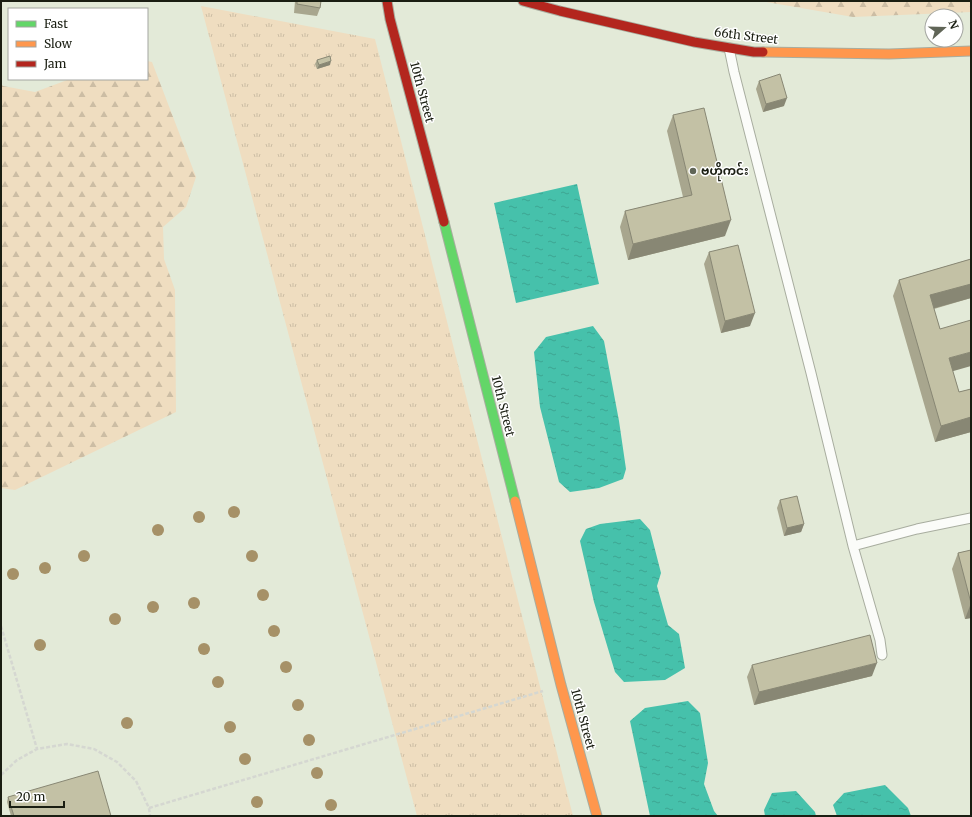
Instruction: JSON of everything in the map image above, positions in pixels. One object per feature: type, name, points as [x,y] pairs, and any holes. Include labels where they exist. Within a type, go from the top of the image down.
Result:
[{"type":"main road","name":"10th Street","points":[[387,1],[390,20],[444,220],[561,686],[597,816]]},
{"type":"main road","name":"66th Street","points":[[523,1],[560,12],[694,42],[754,52],[889,54],[971,51]]},
{"type":"lane","points":[[729,47],[853,546],[880,640],[882,655]]},
{"type":"lane","points":[[853,546],[917,529],[971,518]]},
{"type":"path","points":[[1,626],[38,749]]},
{"type":"path","points":[[149,808],[561,686]]},
{"type":"path","points":[[1,775],[17,760],[38,749],[67,744],[94,749],[117,762],[136,781],[149,808],[150,816]]},
{"type":"green space","points":[[761,1],[971,1],[971,12],[964,12],[964,8],[924,8],[924,14],[853,17]]},
{"type":"green space","points":[[201,6],[375,39],[573,816],[417,816]]},
{"type":"green space","points":[[148,61],[152,62],[196,177],[186,207],[163,227],[164,259],[175,290],[176,412],[15,490],[1,488],[1,84],[3,86],[35,92],[67,80],[148,80]]},
{"type":"water","points":[[577,184],[599,284],[516,303],[494,203]]},
{"type":"water","points":[[593,326],[604,341],[619,421],[626,469],[623,479],[599,488],[570,492],[559,482],[540,407],[534,352],[546,337]]},
{"type":"water","points":[[640,519],[650,530],[661,573],[657,586],[668,625],[679,634],[685,668],[665,680],[624,682],[615,672],[594,602],[580,541],[586,529],[600,524]]},
{"type":"water","points":[[688,701],[700,713],[708,763],[704,784],[714,811],[718,816],[650,816],[630,721],[645,708]]},
{"type":"water","points":[[885,785],[908,808],[911,816],[837,816],[833,805],[844,793]]},
{"type":"water","points":[[796,791],[815,812],[816,816],[765,816],[764,810],[772,793]]},
{"type":"building","points":[[297,1],[321,1],[320,8],[297,4]]},
{"type":"building","points":[[330,56],[331,61],[319,65],[317,60]]},
{"type":"building","points":[[780,74],[787,98],[766,104],[759,81]]},
{"type":"building","name":"ဗဟိုကင်း","points":[[704,108],[731,220],[633,244],[625,211],[692,195],[673,115]]},
{"type":"building","points":[[738,245],[755,313],[725,321],[709,252]]},
{"type":"building","points":[[971,259],[971,284],[930,295],[940,329],[971,320],[971,352],[949,358],[959,392],[971,389],[971,417],[941,426],[899,280]]},
{"type":"building","points":[[797,496],[804,524],[787,528],[780,500]]},
{"type":"building","points":[[971,550],[971,603],[958,553]]},
{"type":"building","points":[[870,635],[877,663],[759,692],[752,665]]},
{"type":"building","points":[[98,771],[111,816],[14,816],[8,797]]},
{"type":"traffic: fast","points":[[444,222],[515,501]]},
{"type":"traffic: slow","points":[[763,52],[889,54],[971,51]]},
{"type":"traffic: slow","points":[[515,501],[561,685],[597,816]]},
{"type":"traffic: jam","points":[[387,1],[390,19],[444,222]]},
{"type":"traffic: jam","points":[[523,1],[694,42],[754,52],[763,52]]},
{"type":"place","name":"ဗဟိုကင်း","points":[[693,171]]}]
